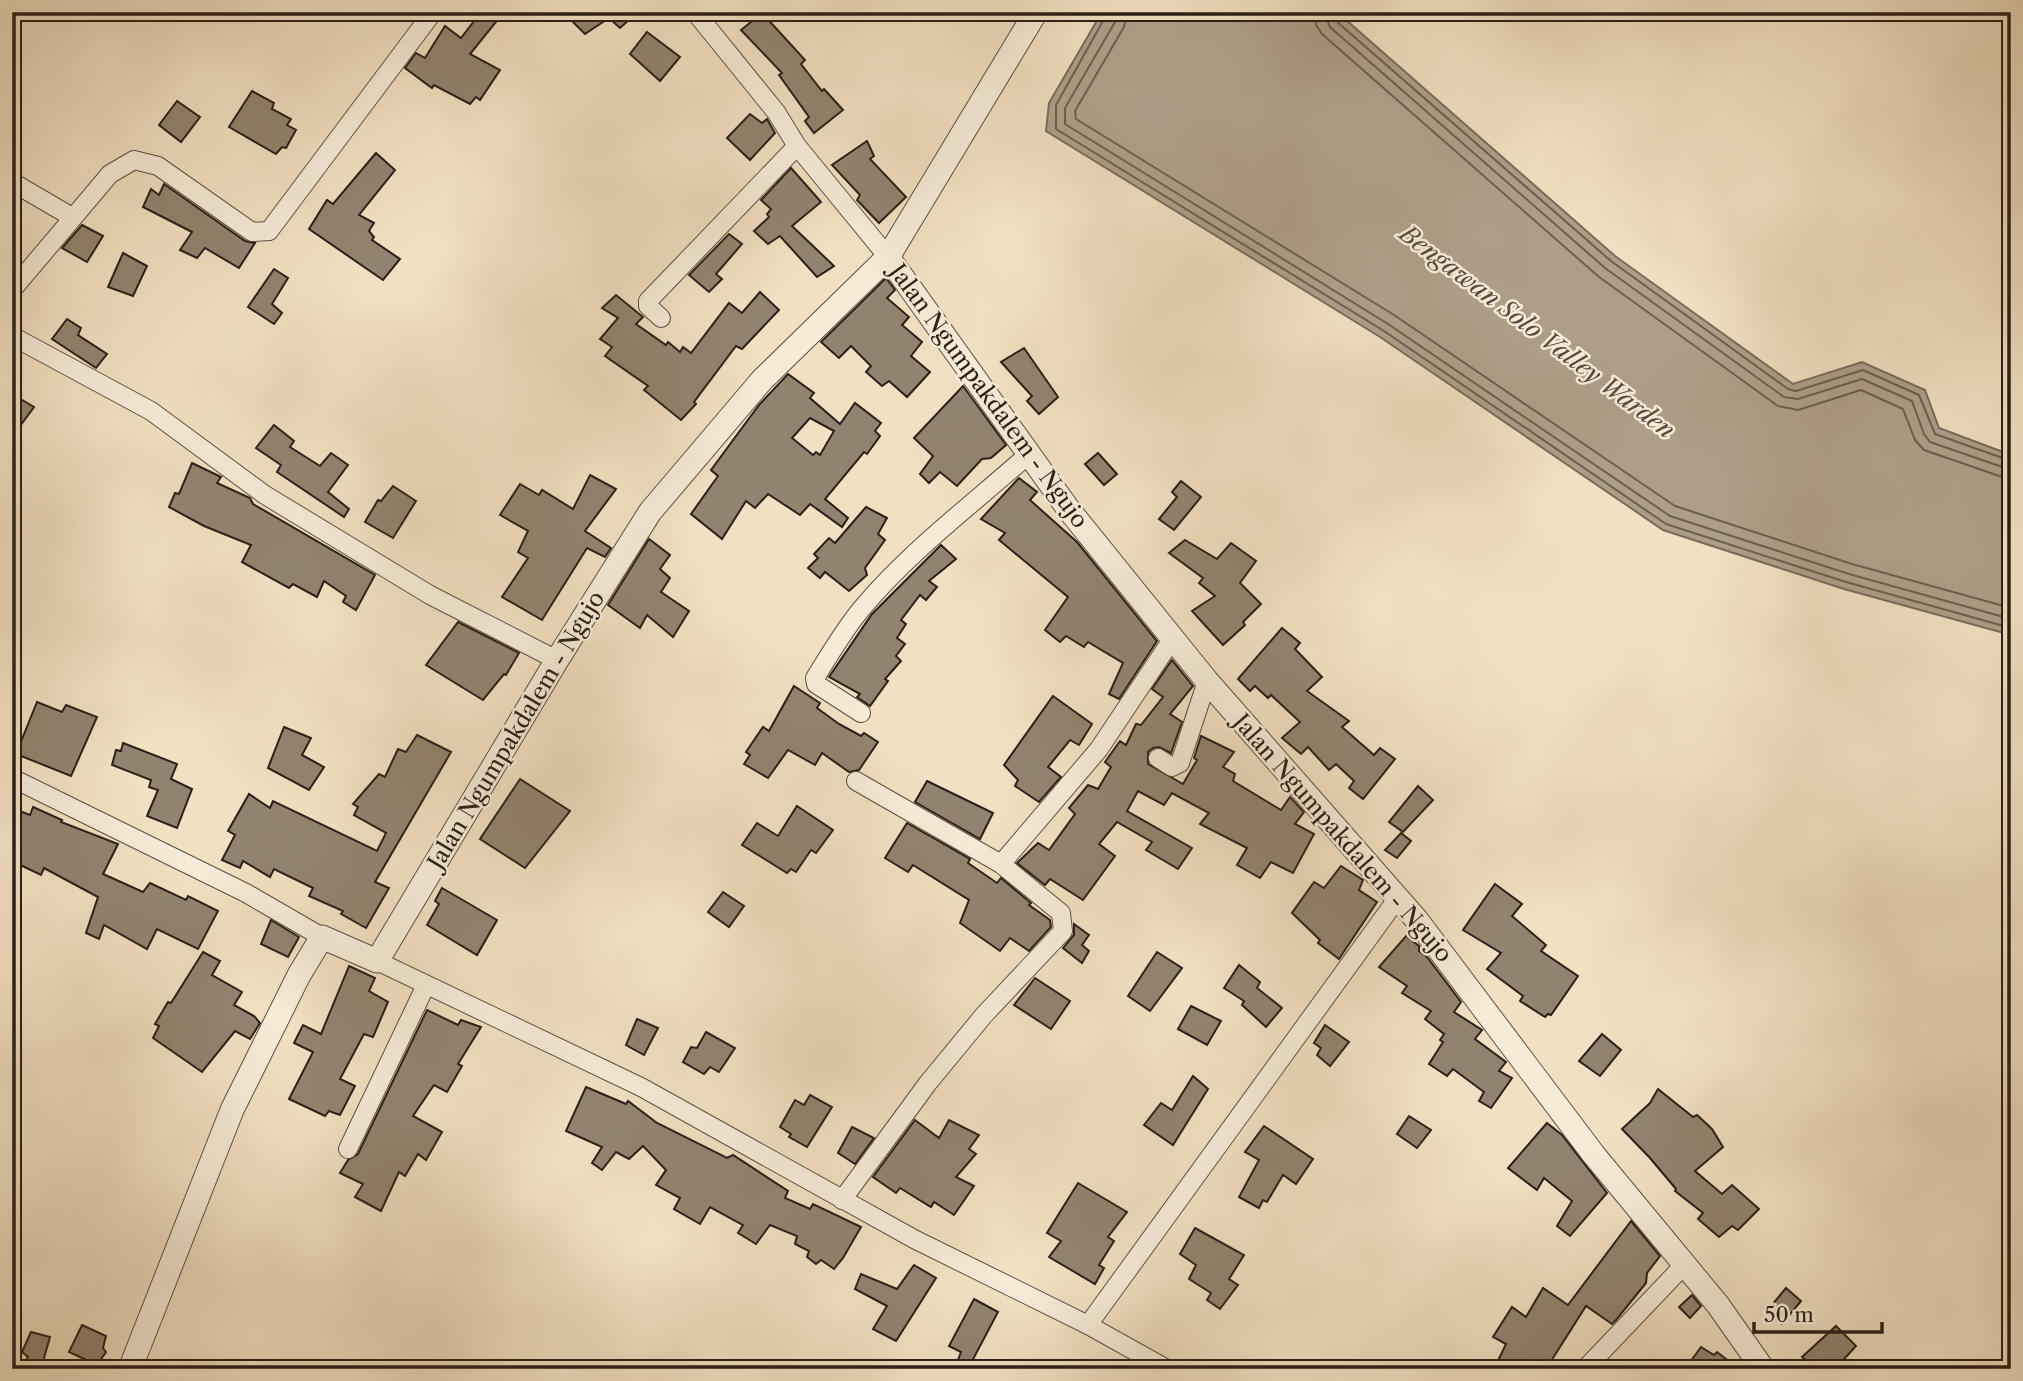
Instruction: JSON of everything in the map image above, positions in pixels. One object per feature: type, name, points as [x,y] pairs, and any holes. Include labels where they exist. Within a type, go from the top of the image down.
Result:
[{"type":"street","points":[[12,289],[72,217],[122,164],[145,160],[252,232],[269,231],[433,12]]},
{"type":"street","points":[[695,12],[776,112],[797,146],[888,257],[1036,12]]},
{"type":"street","points":[[661,318],[648,306],[648,301],[797,146]]},
{"type":"street","points":[[12,182],[72,217]]},
{"type":"street","name":"Jalan Ngumpakdalem - Ngujo","points":[[377,961],[556,660],[650,512],[762,380],[888,257],[1069,510],[1207,681],[1335,823],[1453,966],[1594,1155],[1685,1264],[1763,1369]]},
{"type":"street","points":[[12,336],[151,411],[265,495],[430,595],[556,660]]},
{"type":"street","points":[[861,713],[816,684],[815,678],[830,652],[862,608],[887,582],[1029,454]]},
{"type":"street","points":[[1001,864],[1099,750],[1173,638]]},
{"type":"street","points":[[1158,758],[1172,767],[1180,764],[1207,681]]},
{"type":"street","points":[[12,778],[246,893],[322,937],[641,1087],[842,1200],[1088,1325],[1167,1369]]},
{"type":"street","points":[[842,1200],[936,1073],[984,1015],[1063,931],[1061,913],[1001,864],[856,781]]},
{"type":"street","points":[[1088,1325],[1397,900]]},
{"type":"street","points":[[130,1369],[232,1110],[299,975],[322,937]]},
{"type":"street","points":[[348,1149],[426,985]]},
{"type":"street","points":[[1585,1369],[1685,1264]]},
{"type":"water","name":"Bengawan Solo Valley Warden","points":[[1102,12],[1337,12],[1615,256],[1793,384],[1862,362],[1925,390],[1939,428],[2011,455],[2011,635],[1844,589],[1663,530],[1380,337],[1046,131],[1049,103]]},
{"type":"building","points":[[481,12],[504,12],[470,54],[500,70],[480,100],[476,97],[470,104],[434,85],[432,88],[405,68],[416,53],[425,58],[445,26],[461,38]]},
{"type":"building","points":[[563,12],[621,12],[630,19],[620,28],[609,18],[585,34]]},
{"type":"building","points":[[762,13],[805,60],[801,64],[822,91],[824,89],[843,110],[814,133],[805,121],[809,117],[779,75],[782,73],[741,30]]},
{"type":"building","points":[[647,32],[680,57],[660,81],[630,54]]},
{"type":"building","points":[[252,91],[274,103],[272,109],[291,119],[287,125],[296,130],[286,148],[282,147],[276,154],[229,127]]},
{"type":"building","points":[[177,101],[200,117],[181,142],[159,125]]},
{"type":"building","points":[[750,114],[762,123],[767,119],[775,133],[750,160],[727,138]]},
{"type":"building","points":[[867,141],[874,156],[870,159],[906,197],[879,223],[857,200],[860,195],[832,165]]},
{"type":"building","points":[[376,153],[395,170],[359,215],[374,223],[369,231],[374,237],[372,240],[400,259],[383,280],[309,229],[327,200],[333,204]]},
{"type":"building","points":[[791,168],[821,202],[792,226],[834,266],[817,277],[780,236],[768,244],[754,231],[769,217],[767,214],[771,209],[761,200]]},
{"type":"building","points":[[164,184],[245,241],[255,243],[239,268],[205,248],[197,258],[180,250],[192,232],[143,207],[151,189],[159,195]]},
{"type":"building","points":[[82,225],[103,236],[87,262],[62,248]]},
{"type":"building","points":[[729,234],[742,244],[716,274],[722,279],[709,292],[689,275]]},
{"type":"building","points":[[123,253],[147,266],[133,296],[108,287]]},
{"type":"building","points":[[274,269],[288,278],[272,304],[282,313],[274,324],[248,307]]},
{"type":"building","points":[[886,278],[895,290],[887,298],[909,317],[902,325],[922,342],[911,356],[930,372],[907,397],[889,381],[882,386],[866,372],[871,366],[851,346],[839,358],[821,342]]},
{"type":"building","points":[[760,292],[779,310],[742,349],[736,346],[694,402],[696,404],[681,420],[644,390],[648,386],[605,356],[612,347],[600,339],[618,318],[602,308],[616,295],[643,317],[636,324],[666,345],[668,342],[680,352],[683,347],[691,353],[729,303],[742,313]]},
{"type":"building","points":[[67,319],[81,328],[78,335],[107,354],[96,368],[52,339]]},
{"type":"building","points":[[1024,348],[1058,397],[1039,414],[1027,401],[1032,396],[1001,362]]},
{"type":"building","points":[[788,374],[814,393],[810,398],[840,424],[855,403],[881,423],[875,431],[880,436],[867,454],[864,452],[825,499],[848,518],[842,527],[810,504],[800,515],[768,494],[755,508],[746,501],[722,539],[691,514],[718,476],[711,470],[759,405]],"holes":[[[810,418],[834,431],[820,455],[816,452],[813,455],[792,438]]]},
{"type":"building","points":[[963,386],[1006,445],[991,458],[982,459],[957,486],[940,472],[929,483],[920,474],[933,456],[914,438]]},
{"type":"building","points":[[12,394],[34,407],[12,437]]},
{"type":"building","points":[[274,425],[294,441],[290,447],[320,466],[331,453],[348,465],[328,492],[349,509],[344,517],[277,472],[281,465],[256,448]]},
{"type":"building","points":[[1098,453],[1117,474],[1104,485],[1085,464]]},
{"type":"building","points":[[192,463],[221,477],[217,483],[250,498],[253,504],[375,575],[356,610],[343,602],[346,596],[324,581],[317,597],[293,584],[289,588],[242,562],[251,545],[204,526],[169,507],[175,493],[179,494]]},
{"type":"building","points":[[590,475],[616,489],[585,531],[611,548],[605,557],[587,548],[542,620],[502,597],[528,558],[518,552],[528,531],[500,515],[520,484],[539,495],[542,490],[573,509]]},
{"type":"building","points":[[1019,478],[1037,492],[1030,500],[1077,542],[1157,641],[1119,699],[1109,694],[1123,663],[1088,642],[1084,647],[1066,636],[1060,642],[1045,630],[1068,597],[999,540],[1005,533],[981,519]]},
{"type":"building","points":[[1181,481],[1201,497],[1174,530],[1159,519],[1177,497],[1172,492]]},
{"type":"building","points":[[393,486],[416,501],[393,538],[365,522],[378,500],[381,501]]},
{"type":"building","points":[[866,507],[887,518],[878,534],[885,540],[865,568],[867,575],[849,591],[825,572],[820,578],[808,568],[818,558],[814,554],[829,538],[835,543]]},
{"type":"building","points":[[649,539],[670,555],[660,569],[670,578],[661,592],[689,611],[673,637],[647,615],[640,628],[608,605]]},
{"type":"building","points":[[1185,540],[1217,559],[1231,543],[1256,561],[1240,583],[1261,604],[1243,622],[1245,625],[1223,645],[1192,611],[1215,596],[1199,583],[1203,578],[1169,553]]},
{"type":"building","points":[[941,545],[956,559],[929,581],[937,587],[926,600],[920,595],[901,620],[906,624],[897,638],[905,644],[896,656],[901,661],[885,679],[888,681],[870,706],[857,697],[860,694],[829,677],[872,614]]},
{"type":"building","points":[[458,622],[519,653],[506,675],[504,674],[483,700],[426,665]]},
{"type":"building","points":[[1282,628],[1300,643],[1295,649],[1322,677],[1307,691],[1349,721],[1342,727],[1374,755],[1380,748],[1395,759],[1363,799],[1349,788],[1354,781],[1336,764],[1329,770],[1308,747],[1301,754],[1282,738],[1300,722],[1271,695],[1268,698],[1255,686],[1250,691],[1238,679]]},
{"type":"building","points":[[1172,660],[1193,686],[1170,714],[1182,722],[1171,753],[1159,747],[1153,748],[1148,752],[1148,764],[1183,784],[1197,760],[1194,758],[1201,736],[1234,752],[1223,767],[1235,774],[1233,781],[1281,810],[1290,797],[1304,812],[1295,824],[1314,834],[1293,873],[1271,862],[1260,878],[1237,865],[1247,848],[1200,824],[1209,813],[1172,793],[1164,805],[1138,791],[1127,811],[1192,848],[1178,869],[1146,850],[1152,842],[1117,822],[1099,844],[1115,856],[1083,900],[1050,879],[1045,885],[1017,863],[1038,843],[1049,850],[1075,814],[1069,808],[1088,785],[1098,789],[1111,767],[1105,762],[1120,741],[1126,745],[1136,724],[1141,725],[1163,697],[1152,689]]},
{"type":"building","points":[[794,686],[820,703],[817,708],[839,724],[861,736],[864,733],[878,742],[859,770],[849,772],[822,753],[815,765],[788,750],[768,778],[744,764],[750,755],[746,752],[763,727],[769,731]]},
{"type":"building","points":[[1053,696],[1092,724],[1079,745],[1070,740],[1048,767],[1061,777],[1039,802],[1015,786],[1018,780],[1004,765]]},
{"type":"building","points":[[37,702],[62,712],[66,705],[97,717],[71,776],[16,754]]},
{"type":"building","points":[[284,727],[311,738],[302,755],[324,767],[309,790],[268,768]]},
{"type":"building","points":[[417,735],[451,752],[375,882],[389,888],[366,928],[341,914],[343,911],[309,896],[313,888],[274,869],[270,877],[243,861],[240,868],[222,860],[235,835],[228,831],[249,794],[270,808],[273,801],[377,851],[386,833],[354,815],[358,807],[353,804],[379,774],[385,777],[398,749],[406,752]]},
{"type":"building","points":[[123,743],[177,764],[171,779],[192,789],[177,828],[147,816],[158,790],[149,787],[151,780],[112,765],[116,750],[121,751]]},
{"type":"building","points":[[520,779],[570,811],[525,868],[480,839]]},
{"type":"building","points":[[927,781],[993,813],[980,839],[915,802]]},
{"type":"building","points":[[1418,786],[1433,800],[1403,832],[1389,822]]},
{"type":"building","points":[[797,806],[833,830],[816,853],[811,850],[796,872],[791,869],[787,873],[742,845],[757,823],[778,836]]},
{"type":"building","points":[[33,807],[62,820],[61,822],[118,844],[103,874],[143,892],[150,883],[186,900],[188,896],[218,911],[198,949],[157,929],[147,949],[104,925],[99,939],[86,933],[98,897],[44,868],[41,875],[12,861],[12,808],[30,815]]},
{"type":"building","points":[[907,823],[970,859],[968,863],[997,883],[1001,878],[1031,903],[1029,905],[1050,920],[1051,927],[1029,951],[1010,938],[1000,951],[960,923],[969,900],[913,865],[908,872],[885,858]]},
{"type":"building","points":[[1401,833],[1411,841],[1397,858],[1385,850]]},
{"type":"building","points":[[1341,866],[1363,880],[1359,890],[1377,902],[1339,959],[1318,943],[1320,940],[1292,913],[1314,882],[1324,888]]},
{"type":"building","points":[[1495,884],[1522,904],[1512,916],[1546,945],[1541,951],[1578,976],[1551,1015],[1545,1017],[1520,1001],[1523,996],[1487,969],[1501,953],[1463,930]]},
{"type":"building","points":[[442,888],[497,920],[477,955],[427,925],[439,904],[435,901]]},
{"type":"building","points":[[723,892],[744,906],[729,927],[708,912]]},
{"type":"building","points":[[271,920],[299,937],[288,957],[261,944]]},
{"type":"building","points":[[1074,924],[1089,935],[1082,945],[1089,951],[1082,963],[1063,948],[1074,935]]},
{"type":"building","points":[[1406,936],[1419,946],[1419,951],[1427,957],[1461,1002],[1454,1012],[1482,1030],[1475,1039],[1506,1062],[1499,1071],[1512,1078],[1491,1108],[1479,1101],[1484,1092],[1453,1069],[1447,1076],[1429,1064],[1443,1042],[1440,1040],[1444,1034],[1425,1019],[1431,1011],[1402,993],[1407,986],[1379,967]]},
{"type":"building","points":[[203,952],[220,961],[212,975],[242,992],[234,1005],[254,1016],[260,1023],[250,1039],[235,1031],[202,1072],[153,1038],[159,1026],[155,1024]]},
{"type":"building","points":[[1157,952],[1182,968],[1150,1011],[1128,996]]},
{"type":"building","points":[[1239,965],[1260,982],[1257,988],[1282,1008],[1266,1027],[1242,1005],[1244,1001],[1224,988]]},
{"type":"building","points":[[349,966],[375,978],[369,991],[388,1002],[373,1037],[364,1034],[340,1079],[355,1086],[340,1115],[329,1111],[325,1116],[289,1099],[313,1052],[294,1043],[303,1025],[321,1034]]},
{"type":"building","points":[[1035,978],[1070,1001],[1051,1029],[1014,1005]]},
{"type":"building","points":[[1191,1006],[1221,1021],[1207,1045],[1178,1029]]},
{"type":"building","points":[[427,1010],[458,1025],[461,1020],[481,1027],[458,1064],[462,1066],[447,1092],[434,1085],[413,1116],[442,1132],[426,1160],[418,1154],[405,1176],[399,1172],[381,1211],[355,1197],[363,1184],[340,1173],[348,1160],[358,1154]]},
{"type":"building","points":[[637,1019],[658,1028],[644,1055],[626,1045]]},
{"type":"building","points":[[1325,1025],[1349,1042],[1330,1066],[1317,1055],[1321,1048],[1314,1043]]},
{"type":"building","points":[[706,1032],[735,1048],[719,1072],[710,1067],[704,1074],[683,1062],[691,1047],[697,1048]]},
{"type":"building","points":[[1602,1034],[1621,1050],[1600,1076],[1579,1061]]},
{"type":"building","points":[[1193,1076],[1208,1089],[1173,1145],[1144,1125],[1161,1103],[1172,1110]]},
{"type":"building","points":[[586,1087],[626,1104],[628,1101],[657,1123],[727,1158],[733,1155],[788,1191],[785,1198],[810,1209],[813,1204],[861,1227],[843,1258],[834,1269],[821,1260],[816,1264],[807,1257],[809,1251],[795,1244],[797,1236],[770,1225],[756,1244],[738,1233],[743,1225],[710,1207],[700,1224],[674,1209],[680,1198],[656,1185],[666,1170],[643,1146],[629,1159],[616,1152],[602,1170],[592,1163],[602,1147],[566,1131]]},
{"type":"building","points":[[1658,1089],[1693,1117],[1697,1115],[1712,1129],[1723,1147],[1695,1171],[1722,1194],[1732,1185],[1759,1209],[1738,1230],[1732,1226],[1719,1237],[1698,1219],[1703,1213],[1675,1191],[1650,1158],[1622,1129],[1650,1103]]},
{"type":"building","points":[[810,1095],[832,1107],[807,1147],[789,1137],[791,1134],[780,1127],[795,1100],[804,1105]]},
{"type":"building","points":[[1409,1116],[1431,1130],[1417,1148],[1397,1134]]},
{"type":"building","points":[[915,1120],[939,1138],[949,1120],[979,1135],[969,1149],[976,1154],[956,1177],[974,1186],[954,1215],[934,1202],[931,1207],[900,1188],[896,1193],[873,1177]]},
{"type":"building","points":[[1547,1123],[1562,1135],[1607,1193],[1570,1236],[1557,1226],[1572,1201],[1544,1178],[1537,1190],[1508,1168]]},
{"type":"building","points":[[1264,1126],[1313,1159],[1296,1184],[1283,1175],[1267,1202],[1263,1200],[1259,1208],[1239,1197],[1259,1160],[1245,1152]]},
{"type":"building","points":[[852,1127],[874,1138],[855,1164],[838,1153]]},
{"type":"building","points":[[1078,1183],[1127,1212],[1108,1237],[1114,1241],[1099,1265],[1104,1268],[1095,1284],[1049,1257],[1061,1241],[1047,1233]]},
{"type":"building","points":[[1631,1221],[1660,1256],[1647,1273],[1646,1283],[1616,1320],[1612,1324],[1586,1306],[1546,1369],[1494,1369],[1506,1344],[1493,1337],[1512,1307],[1526,1317],[1543,1288],[1568,1305]]},
{"type":"building","points":[[1195,1228],[1244,1255],[1229,1279],[1238,1285],[1220,1309],[1207,1300],[1211,1293],[1189,1279],[1196,1265],[1180,1254]]},
{"type":"building","points":[[914,1265],[936,1278],[896,1341],[873,1329],[887,1306],[855,1289],[861,1274],[897,1289]]},
{"type":"building","points":[[1786,1288],[1801,1301],[1782,1324],[1766,1312]]},
{"type":"building","points":[[1692,1295],[1701,1306],[1690,1318],[1679,1307]]},
{"type":"building","points":[[974,1299],[998,1312],[970,1365],[958,1360],[961,1352],[949,1346]]},
{"type":"building","points":[[82,1325],[106,1336],[103,1348],[106,1352],[97,1365],[69,1352]]},
{"type":"building","points":[[1836,1326],[1856,1346],[1835,1369],[1816,1369],[1802,1357]]},
{"type":"building","points":[[31,1332],[50,1337],[41,1369],[19,1369],[28,1357],[22,1352]]},
{"type":"building","points":[[1701,1347],[1714,1355],[1717,1352],[1739,1369],[1685,1369]]}]
